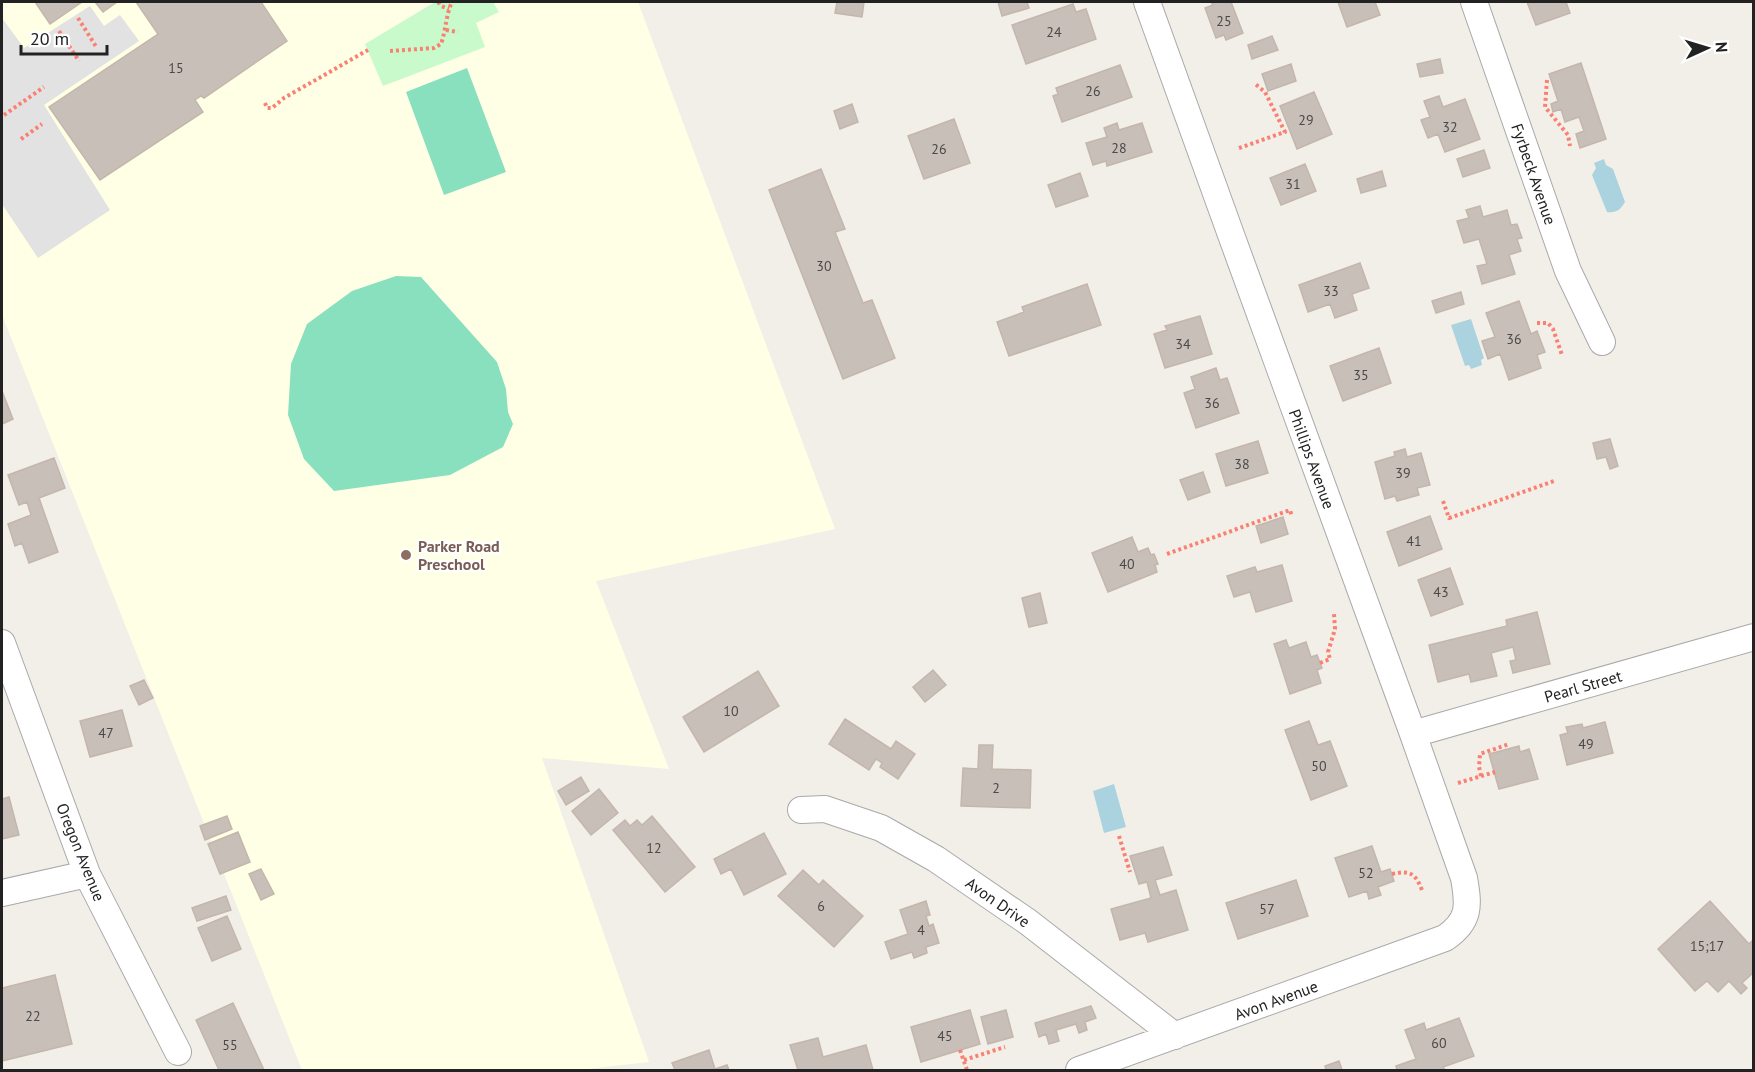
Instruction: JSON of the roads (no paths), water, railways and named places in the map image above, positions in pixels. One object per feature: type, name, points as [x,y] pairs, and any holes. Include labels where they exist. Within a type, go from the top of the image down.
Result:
[{"type":"street","name":"Phillips Avenue","points":[[1148,2],[1464,878],[1468,900],[1465,917]]},
{"type":"street","name":"Fyrbeck Avenue","points":[[1474,2],[1568,271],[1602,342]]},
{"type":"street","name":"Pearl Street","points":[[1413,734],[1754,637]]},
{"type":"street","name":"Oregon Avenue","points":[[3,649],[87,874],[178,1052]]},
{"type":"street","name":"Avon Drive","points":[[801,810],[825,809],[881,828],[936,859],[1023,918],[1175,1036]]},
{"type":"street","points":[[2,893],[87,874]]},
{"type":"street","name":"Avon Avenue","points":[[1079,1071],[1433,943],[1455,931],[1465,917]]},
{"type":"water","points":[[1604,159],[1606,165],[1613,169],[1625,202],[1620,209],[1613,212],[1607,212],[1592,175],[1596,168],[1594,163]]},
{"type":"water","points":[[1471,319],[1484,358],[1481,360],[1482,365],[1471,369],[1469,365],[1465,366],[1451,325]]},
{"type":"water","points":[[1114,784],[1126,827],[1104,833],[1093,791]]},
{"type":"place","name":"Parker Road Preschool","points":[[406,555]]}]
